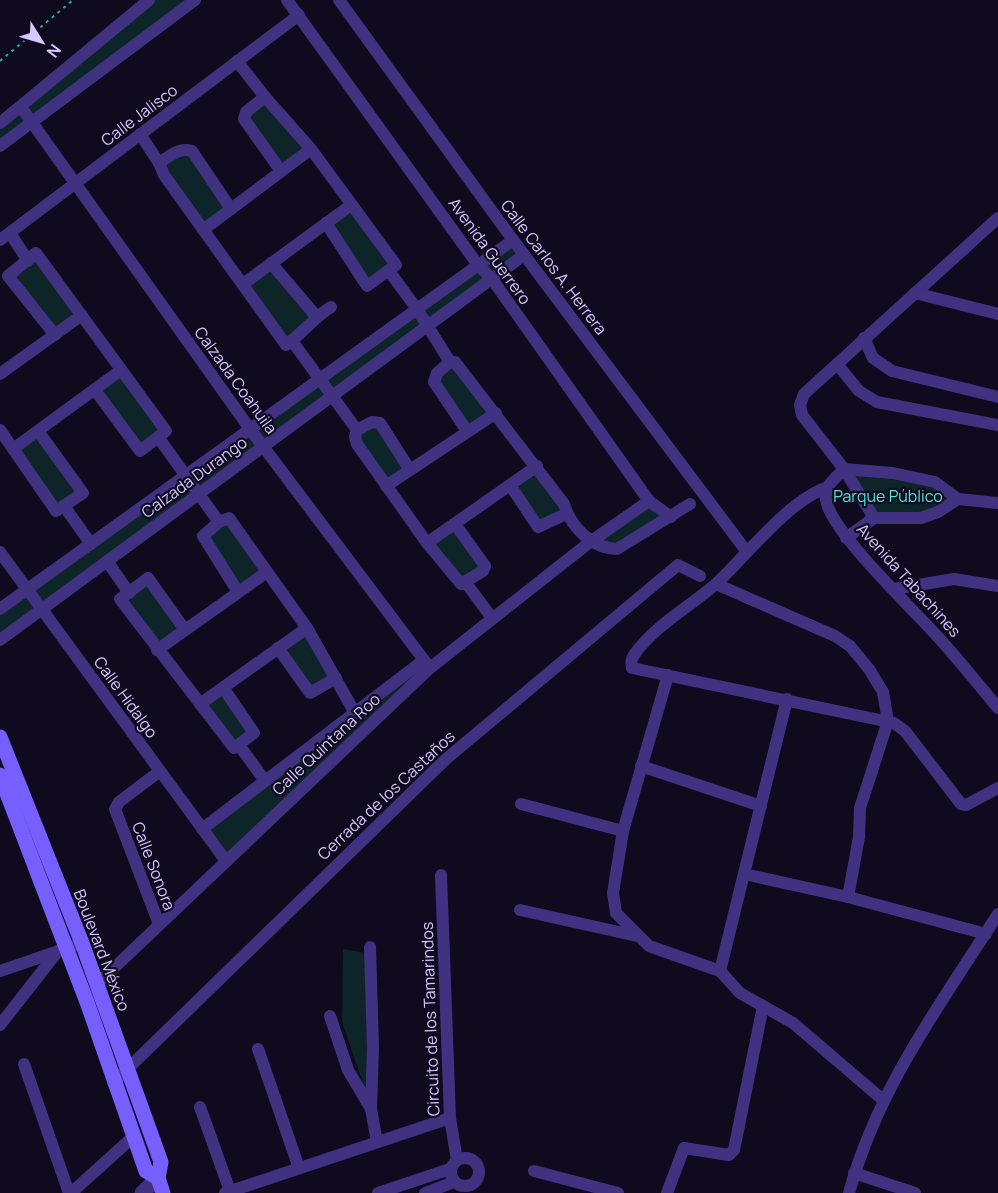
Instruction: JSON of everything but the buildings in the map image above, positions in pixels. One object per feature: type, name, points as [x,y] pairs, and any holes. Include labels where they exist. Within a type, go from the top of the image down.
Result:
[{"type":"main road","name":"Boulevard México","points":[[0,737],[82,943],[161,1162],[158,1178],[163,1193]]},
{"type":"main road","name":"Boulevard México","points":[[0,775],[62,949],[146,1171],[158,1178]]},
{"type":"street","points":[[0,123],[149,0]]},
{"type":"street","points":[[0,146],[195,0]]},
{"type":"street","name":"Avenida Guerrero","points":[[287,0],[478,265],[492,279],[649,501],[671,517]]},
{"type":"street","name":"Calle Carlos A. Herrera","points":[[339,0],[524,255],[747,552]]},
{"type":"street","name":"Calle Jalisco","points":[[5,237],[298,15]]},
{"type":"street","points":[[237,61],[311,149],[396,265],[367,285],[326,223]]},
{"type":"street","points":[[265,97],[246,112],[244,119],[281,171]]},
{"type":"street","name":"Calzada Coahuila","points":[[21,107],[250,429],[427,664]]},
{"type":"street","points":[[140,134],[159,163],[164,176],[286,345],[312,324],[316,316],[331,307]]},
{"type":"street","points":[[159,163],[176,152],[185,149],[192,151],[231,209]]},
{"type":"street","points":[[203,230],[311,149]]},
{"type":"street","points":[[243,284],[351,205]]},
{"type":"street","points":[[874,518],[844,469],[802,416],[800,405],[804,394],[998,218]]},
{"type":"street","points":[[5,237],[28,261]]},
{"type":"street","name":"Calzada Durango","points":[[0,609],[513,240]]},
{"type":"street","points":[[55,335],[8,276],[36,253],[166,431],[140,451],[94,390]]},
{"type":"street","name":"Calzada Durango","points":[[0,640],[524,255]]},
{"type":"street","points":[[271,263],[316,316]]},
{"type":"street","points":[[389,271],[417,309],[450,362]]},
{"type":"street","points":[[915,293],[998,314]]},
{"type":"street","points":[[0,374],[82,315]]},
{"type":"street","points":[[864,338],[873,358],[892,371],[998,397]]},
{"type":"street","points":[[292,341],[357,430]]},
{"type":"street","points":[[467,431],[434,382],[437,373],[450,362],[455,362],[496,412],[564,504],[566,513],[590,542],[604,549],[617,549],[690,504]]},
{"type":"street","points":[[837,364],[859,391],[877,402],[998,425]]},
{"type":"street","points":[[13,449],[121,370]]},
{"type":"street","points":[[386,486],[496,412]]},
{"type":"street","points":[[410,470],[380,423],[372,423],[357,430],[355,437],[357,444],[386,486],[457,582],[466,583],[483,571],[485,566],[455,524]]},
{"type":"street","points":[[0,430],[56,511],[83,493],[38,431]]},
{"type":"street","points":[[158,437],[219,522]]},
{"type":"street","points":[[427,543],[537,466]]},
{"type":"street","points":[[844,469],[826,488],[810,493],[716,584],[675,614],[634,654],[632,668],[888,721],[905,730],[961,804],[966,805],[998,788]]},
{"type":"street","points":[[844,469],[893,473],[935,483],[958,498],[998,504]]},
{"type":"street","points":[[510,485],[538,527],[566,513]]},
{"type":"street","name":"Avenida Tabachines","points":[[826,488],[826,504],[846,538],[998,708]]},
{"type":"street","points":[[846,538],[874,518],[921,518],[938,512],[958,498]]},
{"type":"street","name":"Calle Quintana Roo","points":[[202,829],[355,713],[492,618],[590,542],[649,501]]},
{"type":"street","points":[[64,506],[91,544]]},
{"type":"street","points":[[238,592],[203,536],[219,522],[229,518],[307,628],[355,713]]},
{"type":"street","name":"Calle Hidalgo","points":[[0,552],[226,861]]},
{"type":"street","points":[[107,561],[129,593]]},
{"type":"street","name":"Cerrada de los Castaños","points":[[113,1083],[357,844],[487,724],[678,565],[700,576]]},
{"type":"street","points":[[158,650],[267,572]]},
{"type":"street","points":[[185,630],[148,578],[120,599],[234,748],[254,733],[224,689]]},
{"type":"street","points":[[894,589],[954,579],[998,586]]},
{"type":"street","points":[[466,583],[492,618]]},
{"type":"street","points":[[716,584],[816,626],[850,646],[883,692],[888,721],[860,808],[859,837],[849,897]]},
{"type":"street","points":[[200,705],[307,628]]},
{"type":"street","points":[[278,648],[310,693],[336,678]]},
{"type":"street","name":"Calle Quintana Roo","points":[[97,984],[427,664]]},
{"type":"street","points":[[668,675],[624,831],[613,901],[616,913],[649,946],[720,971],[740,993],[793,1023],[883,1100]]},
{"type":"street","points":[[720,971],[787,699]]},
{"type":"street","points":[[239,745],[265,781]]},
{"type":"street","points":[[641,766],[761,806]]},
{"type":"street","name":"Calle Sonora","points":[[159,924],[115,809],[119,802],[160,771]]},
{"type":"street","points":[[521,804],[624,831]]},
{"type":"street","points":[[744,874],[849,897],[986,934]]},
{"type":"street","name":"Circuito de los Tamarindos","points":[[441,876],[450,1118],[457,1187]]},
{"type":"street","points":[[520,910],[637,936]]},
{"type":"street","points":[[849,1193],[867,1133],[883,1100],[929,1020],[998,914]]},
{"type":"street","points":[[0,971],[82,943]]},
{"type":"street","points":[[370,947],[374,1048],[371,1109],[377,1142]]},
{"type":"street","points":[[0,1025],[62,949]]},
{"type":"street","points":[[667,1193],[684,1148],[729,1155],[734,1150],[763,1006]]},
{"type":"street","points":[[330,1016],[348,1070],[371,1109]]},
{"type":"street","points":[[258,1049],[298,1168]]},
{"type":"street","points":[[24,1064],[70,1193],[133,1137]]},
{"type":"street","points":[[200,1107],[227,1192],[450,1118]]},
{"type":"street","points":[[378,1193],[471,1159],[479,1173],[473,1184],[425,1193]]},
{"type":"street","points":[[534,1171],[618,1193]]},
{"type":"street","points":[[854,1173],[915,1193]]},
{"type":"street","points":[[142,1193],[158,1178]]},
{"type":"path","points":[[0,61],[73,0]]},
{"type":"green space","points":[[152,0],[190,0],[0,144],[0,125]]},
{"type":"green space","points":[[265,101],[307,149],[282,168],[245,117]]},
{"type":"green space","points":[[185,151],[229,208],[204,227],[162,164]]},
{"type":"green space","points":[[350,208],[394,264],[368,283],[329,225]]},
{"type":"green space","points":[[512,244],[521,254],[0,637],[0,612]]},
{"type":"green space","points":[[36,256],[79,314],[55,331],[14,277]]},
{"type":"green space","points":[[271,264],[315,316],[287,342],[245,284]]},
{"type":"green space","points":[[454,363],[493,412],[467,428],[437,382]]},
{"type":"green space","points":[[121,373],[165,431],[141,450],[98,391]]},
{"type":"green space","points":[[376,423],[408,470],[387,484],[357,433]]},
{"type":"green space","points":[[38,432],[82,492],[57,509],[14,449]]},
{"type":"green space","name":"Parque Público","points":[[844,469],[930,481],[958,499],[938,512],[874,518]]},
{"type":"green space","points":[[536,470],[564,513],[541,523],[515,485]]},
{"type":"green space","points":[[649,503],[669,517],[617,548],[593,542]]},
{"type":"green space","points":[[228,519],[265,571],[239,590],[205,536]]},
{"type":"green space","points":[[455,528],[481,566],[460,580],[433,543]]},
{"type":"green space","points":[[148,579],[183,629],[158,648],[122,599]]},
{"type":"green space","points":[[307,630],[334,677],[312,691],[280,648]]},
{"type":"green space","points":[[423,663],[427,668],[226,857],[206,830]]},
{"type":"green space","points":[[224,689],[254,733],[235,748],[201,705]]},
{"type":"green space","points":[[343,949],[366,953],[371,1063],[367,1095],[342,1022]]}]
